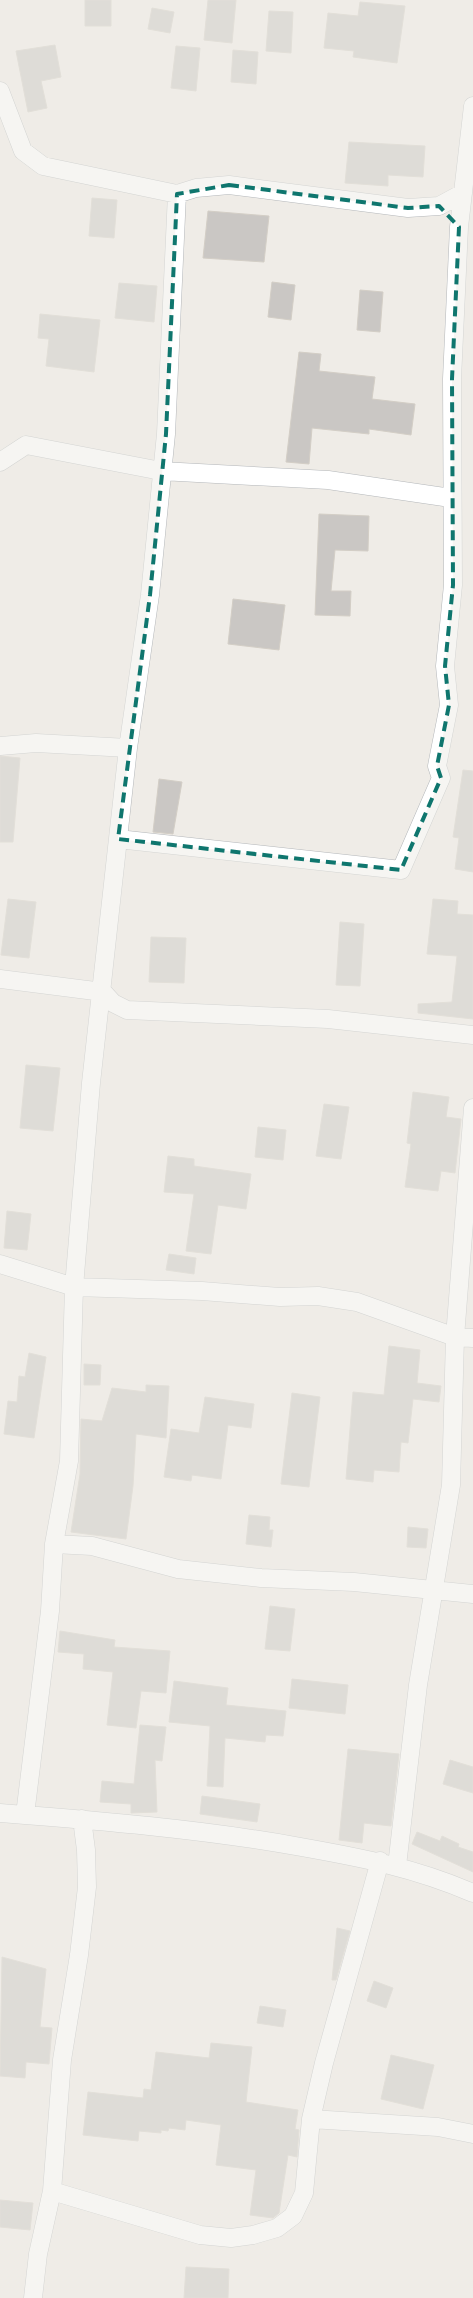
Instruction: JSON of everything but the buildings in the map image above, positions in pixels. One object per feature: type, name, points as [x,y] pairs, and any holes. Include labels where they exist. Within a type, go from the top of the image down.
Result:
[{"type":"street","points":[[0,91],[23,150],[43,166],[177,194],[196,188],[228,185],[408,208],[438,206],[462,193]]},
{"type":"street","points":[[118,839],[401,870],[441,778],[437,766],[449,705],[445,666],[453,585],[452,379],[462,193],[473,106]]},
{"type":"street","points":[[24,1815],[50,1611],[54,1544],[69,1461],[74,1288],[91,1083],[128,748],[150,595],[166,434],[177,194]]},
{"type":"street","points":[[438,206],[460,226]]},
{"type":"street","points":[[0,462],[26,445],[161,470],[328,480],[452,498]]},
{"type":"street","points":[[0,746],[36,742],[128,748]]},
{"type":"street","points":[[0,979],[102,992],[114,1003],[127,1010],[328,1019],[473,1035]]},
{"type":"street","points":[[98,1031],[127,1010]]},
{"type":"street","points":[[397,1866],[418,1685],[451,1485],[455,1337],[473,1108]]},
{"type":"street","points":[[0,1264],[74,1288],[211,1292],[280,1297],[318,1296],[357,1302],[455,1337],[473,1338]]},
{"type":"street","points":[[54,1544],[92,1546],[178,1569],[261,1578],[354,1582],[473,1594]]},
{"type":"street","points":[[0,1813],[203,1831],[380,1860],[445,1880],[473,1893]]},
{"type":"street","points":[[33,2298],[38,2254],[52,2191],[62,2060],[79,1955],[87,1886],[86,1850],[82,1819]]},
{"type":"street","points":[[52,2191],[200,2235],[231,2238],[253,2235],[277,2228],[293,2216],[304,2193],[311,2119],[326,2054],[380,1860]]},
{"type":"street","points":[[311,2119],[438,2127],[473,2134]]},
{"type":"highlighted area","points":[[229,185],[408,208],[439,206],[459,227],[452,379],[453,585],[445,666],[449,705],[437,766],[441,778],[401,870],[118,839],[150,595],[166,434],[177,194]]}]
